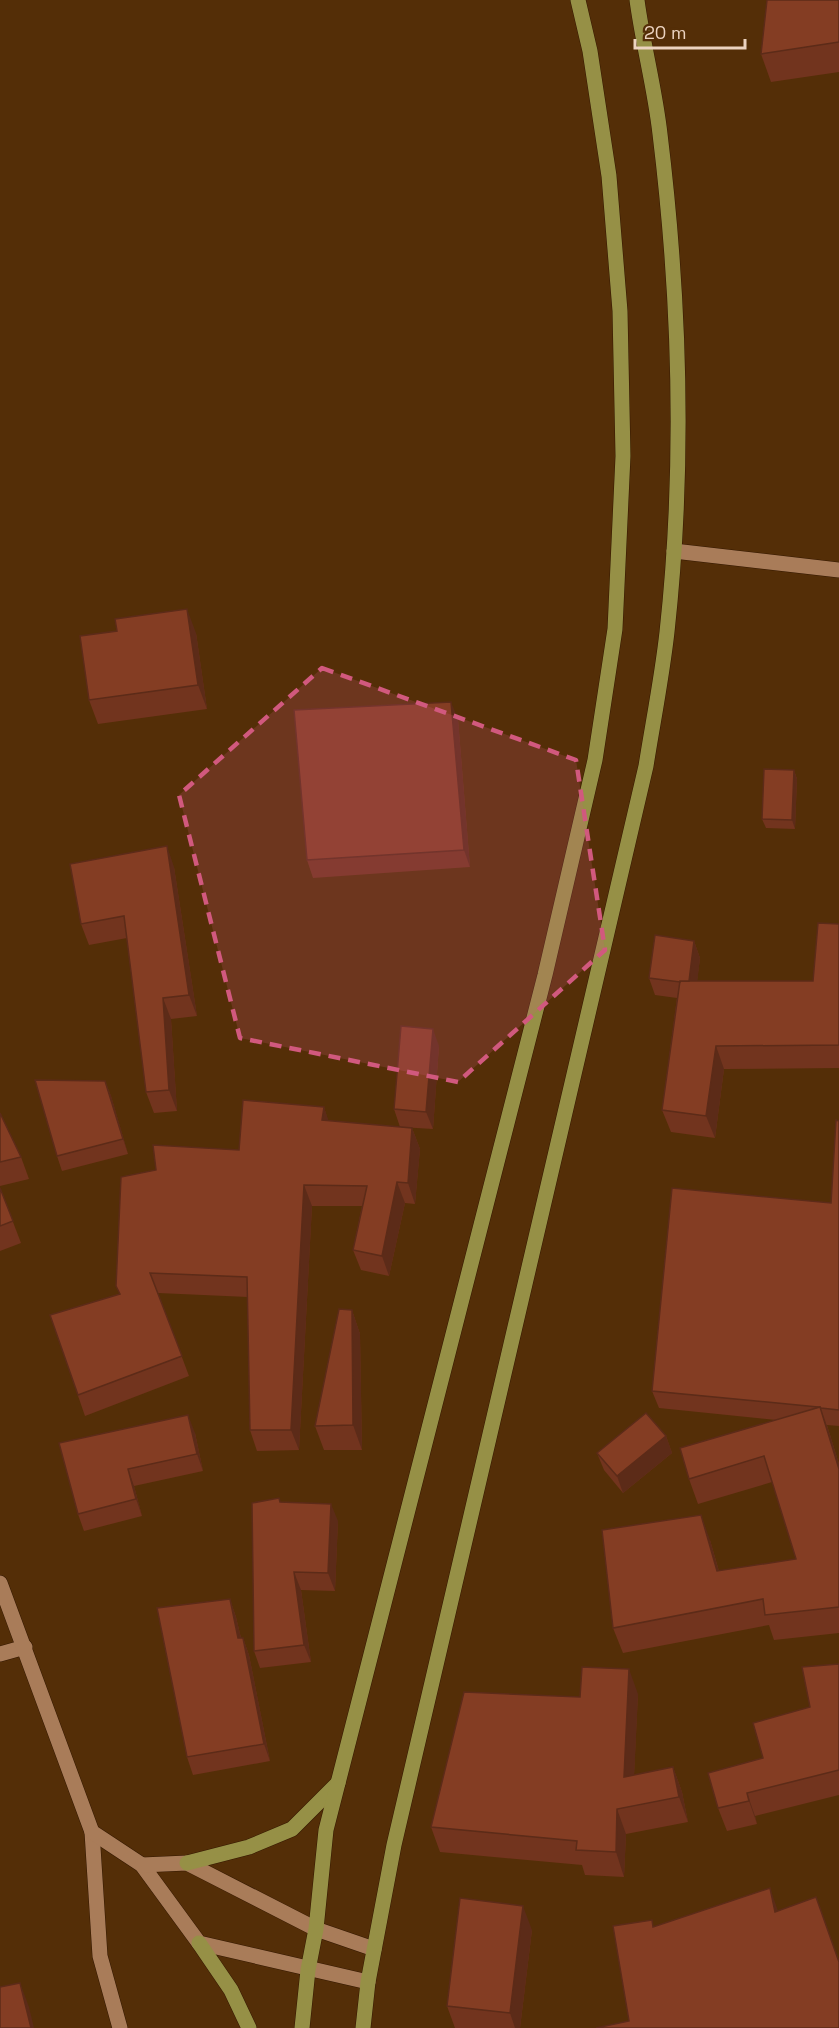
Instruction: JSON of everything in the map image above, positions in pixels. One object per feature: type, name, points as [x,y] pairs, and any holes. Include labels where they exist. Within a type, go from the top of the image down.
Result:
[{"type":"main road","points":[[302,2028],[308,1970],[316,1929],[326,1830],[547,964],[595,760],[615,629],[624,456],[621,312],[609,176],[590,51],[578,0]]},
{"type":"main road","points":[[363,2028],[368,1982],[394,1845],[646,766],[667,633],[674,551],[678,392],[671,261],[660,133],[637,0]]},
{"type":"main road","points":[[674,551],[839,570]]},
{"type":"main road","points":[[0,1583],[92,1832],[100,1956],[120,2028]]},
{"type":"main road","points":[[0,1654],[25,1647]]},
{"type":"main road","points":[[142,1865],[187,1863],[249,1847],[292,1829],[338,1783]]},
{"type":"main road","points":[[92,1832],[142,1865],[231,1990],[249,2028]]},
{"type":"main road","points":[[187,1863],[316,1929],[374,1949]]},
{"type":"main road","points":[[199,1943],[368,1982]]},
{"type":"highlighted area","points":[[322,668],[576,760],[605,950],[458,1082],[240,1038],[179,795]]},
{"type":"building","points":[[767,0],[839,0],[839,42],[761,54]]},
{"type":"building","points":[[187,609],[198,685],[89,700],[80,636],[117,631],[115,619]]},
{"type":"building","points":[[451,702],[464,850],[307,860],[294,710]]},
{"type":"building","points":[[764,769],[794,770],[792,820],[762,819]]},
{"type":"building","points":[[167,846],[189,995],[163,998],[169,1090],[146,1092],[124,916],[81,924],[70,864]]},
{"type":"building","points":[[818,923],[839,924],[839,1045],[716,1046],[706,1116],[662,1110],[680,981],[813,981]]},
{"type":"building","points":[[655,935],[694,941],[689,981],[649,978]]},
{"type":"building","points":[[401,1026],[433,1029],[426,1112],[394,1109]]},
{"type":"building","points":[[35,1080],[105,1081],[123,1139],[57,1156]]},
{"type":"building","points":[[243,1100],[324,1107],[322,1120],[412,1128],[408,1183],[397,1182],[382,1256],[353,1250],[367,1186],[304,1185],[291,1430],[250,1430],[247,1277],[150,1273],[182,1356],[78,1395],[50,1315],[120,1294],[116,1286],[121,1177],[156,1170],[153,1145],[239,1150]]},
{"type":"building","points":[[0,1113],[21,1157],[0,1162]]},
{"type":"building","points":[[836,1120],[839,1121],[839,1410],[652,1391],[672,1188],[831,1203]]},
{"type":"building","points":[[0,1188],[13,1221],[0,1226]]},
{"type":"building","points":[[339,1309],[352,1310],[353,1425],[315,1426]]},
{"type":"building","points":[[820,1407],[839,1469],[839,1607],[765,1615],[763,1599],[613,1628],[602,1530],[701,1515],[717,1571],[796,1559],[764,1456],[689,1479],[680,1448]]},
{"type":"building","points":[[646,1413],[666,1436],[617,1476],[597,1453]]},
{"type":"building","points":[[188,1415],[197,1454],[128,1469],[136,1499],[78,1514],[59,1443]]},
{"type":"building","points":[[279,1498],[280,1502],[331,1504],[328,1573],[294,1572],[304,1645],[254,1651],[252,1503]]},
{"type":"building","points":[[230,1599],[238,1638],[243,1638],[264,1744],[187,1757],[157,1608]]},
{"type":"building","points":[[839,1664],[839,1770],[747,1793],[749,1801],[718,1808],[708,1773],[763,1758],[753,1723],[810,1707],[802,1667]]},
{"type":"building","points":[[582,1667],[629,1669],[624,1777],[673,1767],[679,1797],[617,1809],[616,1852],[576,1850],[577,1841],[431,1827],[464,1692],[580,1697]]},
{"type":"building","points":[[770,1888],[775,1912],[816,1897],[839,1962],[839,2028],[596,2028],[629,2021],[613,1926],[652,1920],[653,1927]]},
{"type":"building","points":[[460,1898],[523,1906],[510,2013],[447,2006]]},
{"type":"building","points":[[20,1983],[31,2028],[0,2028],[0,1987]]}]
